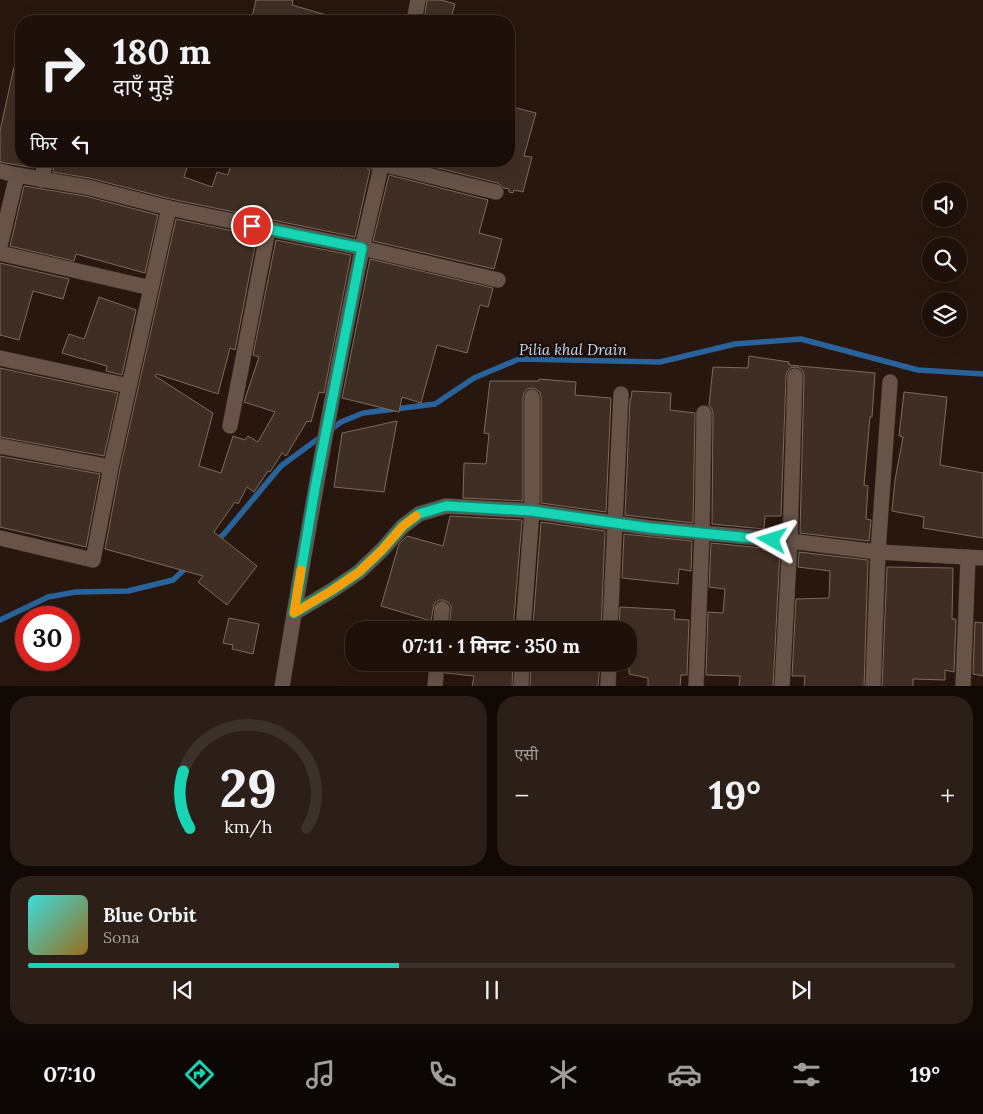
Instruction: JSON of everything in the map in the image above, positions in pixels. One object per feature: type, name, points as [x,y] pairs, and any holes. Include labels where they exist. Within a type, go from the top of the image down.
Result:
[{"type":"street","points":[[415,15],[418,0]]},
{"type":"street","points":[[42,180],[44,167]]},
{"type":"street","points":[[282,686],[326,428],[378,167]]},
{"type":"street","points":[[398,167],[496,192]]},
{"type":"street","points":[[0,171],[87,187],[169,208],[362,248],[498,280]]},
{"type":"street","points":[[0,246],[17,175]]},
{"type":"street","points":[[0,538],[94,560],[111,467],[169,208]]},
{"type":"street","points":[[230,426],[268,230]]},
{"type":"street","points":[[0,253],[151,288]]},
{"type":"street","points":[[0,358],[130,386]]},
{"type":"street","points":[[782,686],[790,541],[795,376]]},
{"type":"street","points":[[873,686],[878,552],[890,382]]},
{"type":"street","points":[[610,621],[621,394]]},
{"type":"street","points":[[524,621],[532,511],[532,397]]},
{"type":"street","points":[[696,686],[702,533],[704,413]]},
{"type":"street","points":[[0,446],[111,467]]},
{"type":"street","points":[[294,613],[359,572],[403,526],[419,514],[446,506],[532,511],[650,528],[790,541],[878,552],[983,558]]},
{"type":"street","points":[[963,686],[968,557]]},
{"type":"street","points":[[441,621],[442,609]]},
{"type":"street","points":[[438,671],[439,685]]},
{"type":"street","points":[[521,686],[522,671]]},
{"type":"street","points":[[608,686],[609,671]]},
{"type":"building","points":[[256,0],[293,0],[292,5],[326,15],[252,15]]},
{"type":"building","points":[[427,0],[441,0],[455,4],[452,15],[425,15]]},
{"type":"building","points":[[15,67],[15,165],[0,162],[0,131]]},
{"type":"building","points":[[515,108],[536,113],[524,156],[532,157],[523,192],[514,190],[513,193],[509,192],[509,189],[504,188],[498,183],[434,167],[515,167]]},
{"type":"building","points":[[53,167],[187,167],[184,177],[212,187],[217,172],[228,175],[230,167],[366,167],[370,170],[355,237],[171,199],[89,178],[53,172]]},
{"type":"building","points":[[389,175],[488,200],[479,233],[502,239],[494,269],[373,241]]},
{"type":"building","points":[[24,186],[85,196],[158,215],[145,273],[76,254],[74,261],[10,246]]},
{"type":"building","points":[[176,219],[257,236],[235,350],[230,348],[218,394],[157,374],[155,376],[213,413],[199,466],[221,473],[233,436],[245,440],[248,436],[258,442],[275,412],[244,402],[259,357],[253,355],[276,240],[351,255],[324,393],[319,392],[311,422],[307,421],[286,456],[282,453],[254,492],[247,487],[238,504],[235,502],[214,532],[257,566],[227,605],[198,582],[203,576],[105,549],[120,469]]},
{"type":"building","points":[[370,259],[493,288],[488,307],[480,305],[467,353],[437,345],[421,403],[402,397],[399,412],[342,398]]},
{"type":"building","points":[[0,263],[69,279],[63,299],[33,291],[19,340],[0,335]]},
{"type":"building","points":[[99,297],[136,310],[122,375],[106,371],[107,366],[62,353],[69,334],[84,339]]},
{"type":"building","points":[[749,356],[789,362],[789,365],[875,373],[864,485],[868,486],[866,519],[871,520],[869,541],[800,533],[804,376],[803,371],[796,367],[790,368],[786,376],[781,516],[765,516],[764,529],[712,524],[713,413],[709,405],[713,367],[748,368]]},
{"type":"building","points":[[0,368],[118,393],[104,456],[0,437]]},
{"type":"building","points":[[539,379],[576,382],[575,395],[611,398],[606,512],[541,503],[541,397],[540,392],[532,388],[527,389],[523,397],[523,501],[463,498],[464,463],[486,464],[489,434],[484,433],[490,381],[539,381]]},
{"type":"building","points":[[632,391],[671,393],[670,410],[695,413],[693,523],[625,515],[630,399]]},
{"type":"building","points":[[904,392],[947,397],[940,465],[983,473],[983,538],[923,528],[924,517],[892,511],[895,480],[903,437],[899,436]]},
{"type":"building","points":[[397,421],[384,492],[334,487],[342,433]]},
{"type":"building","points":[[0,456],[100,474],[86,547],[0,527]]},
{"type":"building","points":[[450,516],[522,520],[514,621],[450,621],[451,606],[443,600],[439,600],[434,604],[431,621],[381,606],[399,544],[407,536],[443,546]]},
{"type":"building","points":[[541,522],[605,531],[601,621],[533,621]]},
{"type":"building","points":[[624,534],[692,541],[691,571],[679,569],[678,584],[622,578]]},
{"type":"building","points":[[711,543],[780,551],[773,686],[739,686],[740,676],[706,675],[708,612],[723,613],[725,589],[709,587]]},
{"type":"building","points":[[799,552],[868,560],[864,686],[804,686],[805,676],[792,676],[796,599],[829,598],[830,571],[798,567]]},
{"type":"building","points":[[887,567],[953,568],[952,619],[956,619],[954,672],[945,670],[945,680],[913,679],[913,686],[882,686]]},
{"type":"building","points":[[620,607],[675,610],[674,619],[689,620],[687,675],[681,675],[680,686],[648,686],[648,678],[629,674],[629,671],[637,671],[637,621],[619,621]]},
{"type":"building","points":[[229,618],[259,624],[253,654],[232,649],[233,645],[223,643]]},
{"type":"building","points":[[975,622],[983,623],[983,676],[973,674]]},
{"type":"building","points":[[445,671],[513,671],[512,686],[472,686],[474,676],[445,673]]},
{"type":"building","points":[[531,671],[599,671],[598,686],[530,686]]},
{"type":"waterway","name":"Pilia khal Drain","points":[[215,542],[224,534],[281,466],[341,422],[363,413],[435,404],[474,378],[519,359],[660,362],[735,344],[801,339],[918,370],[983,374]]},
{"type":"waterway","name":"Pilia khal Drain","points":[[0,620],[48,597],[76,592],[128,591],[173,580],[187,567]]},
{"type":"slow traffic","points":[[301,570],[294,613],[359,572],[403,526],[416,516]]},
{"type":"route","points":[[252,226],[362,248],[326,428],[294,613],[359,572],[403,526],[419,514],[446,506],[532,511],[650,528],[772,540]]}]
